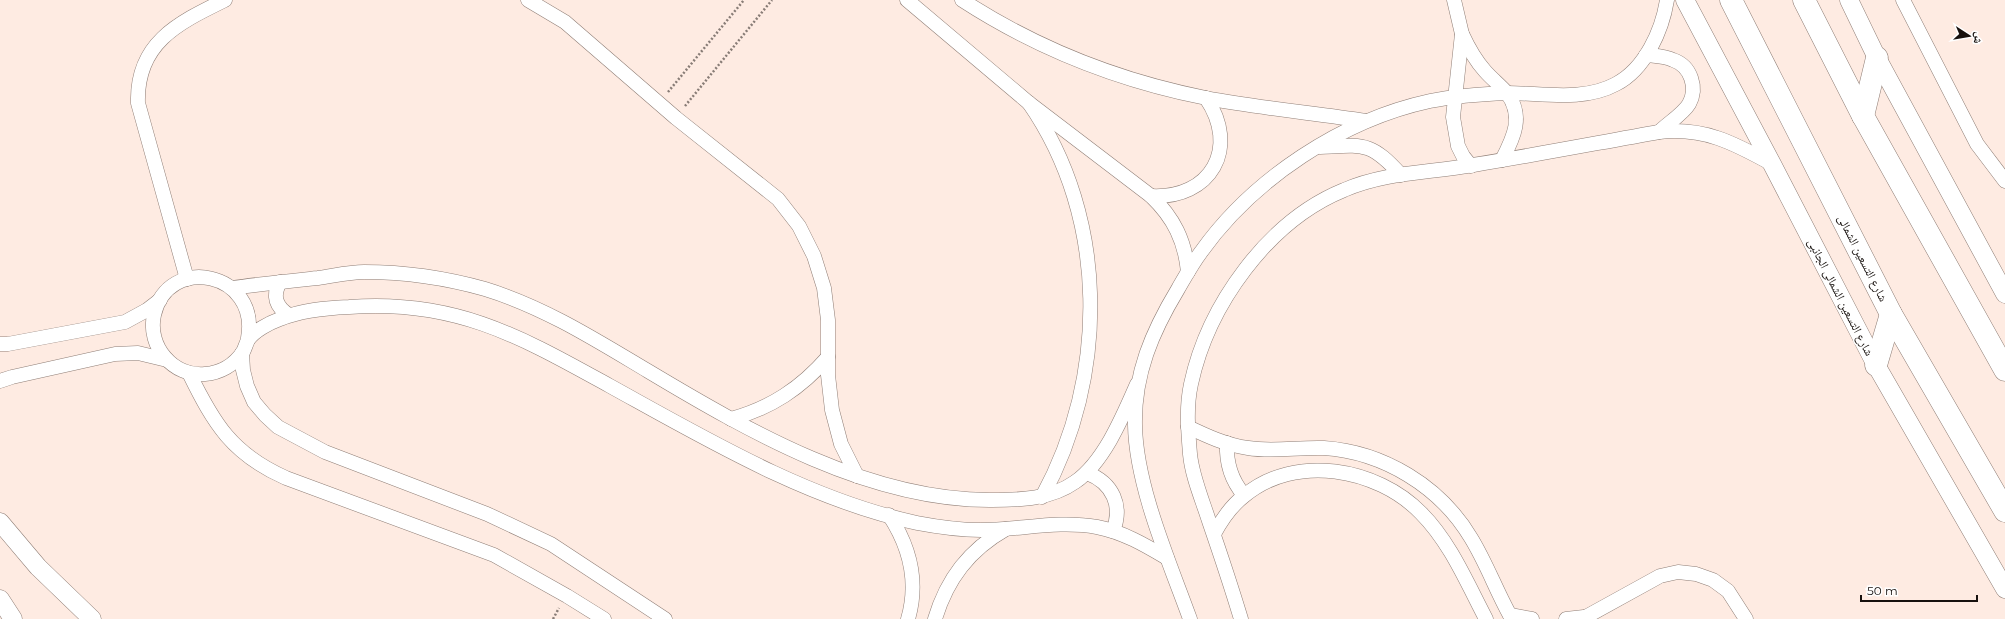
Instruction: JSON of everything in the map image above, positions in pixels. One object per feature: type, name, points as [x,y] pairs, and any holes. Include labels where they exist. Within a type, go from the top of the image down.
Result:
[{"type":"main road","name":"شارع التسعين الشمالى","points":[[1731,0],[1892,314],[2005,511]]},
{"type":"main road","points":[[1804,0],[1862,116],[2005,370]]},
{"type":"main road","points":[[1862,116],[1878,58]]},
{"type":"main road","points":[[1876,365],[1892,314]]},
{"type":"street","points":[[187,279],[138,103],[139,80],[142,69],[152,48],[169,31],[198,13],[225,0]]},
{"type":"street","points":[[528,0],[566,22],[676,118],[778,199],[799,226],[814,256],[824,288],[828,320],[829,392],[832,410],[841,444],[857,476]]},
{"type":"street","points":[[907,0],[1029,103],[1151,196],[1163,208],[1176,228],[1186,255],[1188,272]]},
{"type":"street","points":[[962,0],[1024,36],[1083,62],[1144,82],[1206,98],[1366,121]]},
{"type":"street","points":[[1454,0],[1462,34],[1479,64],[1507,94],[1515,108],[1516,126],[1514,136],[1502,160]]},
{"type":"street","points":[[232,288],[362,272],[425,277],[485,289],[514,299],[557,319],[731,419],[808,456],[857,476],[916,492],[947,498],[979,500],[1042,497],[1060,491],[1087,473],[1115,430],[1137,384],[1151,340],[1169,304],[1188,272],[1201,252],[1250,197],[1272,178],[1316,148],[1366,121],[1427,102],[1455,96],[1576,94],[1599,90],[1615,85],[1627,77],[1646,55],[1662,20],[1667,0]]},
{"type":"street","name":"شارع التسعين الشمالى الجانبى","points":[[1685,0],[1876,365],[2005,589]]},
{"type":"street","points":[[1849,0],[1878,58],[2005,294]]},
{"type":"street","points":[[1903,0],[1977,144],[2005,181]]},
{"type":"street","points":[[1462,34],[1453,117],[1458,146],[1463,156],[1471,166]]},
{"type":"street","points":[[1646,55],[1673,59],[1680,62],[1685,67],[1692,81],[1692,96],[1688,104],[1660,132]]},
{"type":"street","points":[[1151,196],[1167,197],[1183,193],[1198,185],[1209,174],[1215,164],[1221,143],[1221,127],[1216,111],[1206,98]]},
{"type":"street","points":[[1029,103],[1042,122],[1053,144],[1071,189],[1084,241],[1090,308],[1088,356],[1079,404],[1064,450],[1042,497]]},
{"type":"street","points":[[1241,619],[1190,457],[1188,427],[1191,385],[1203,345],[1220,307],[1231,289],[1257,255],[1289,224],[1324,199],[1363,183],[1401,175],[1471,166],[1660,132],[1678,130],[1709,134],[1740,146],[1772,164]]},
{"type":"street","points":[[1316,148],[1365,147],[1380,153],[1401,175]]},
{"type":"street","points":[[0,344],[8,344],[120,323],[137,317],[160,300],[172,287],[187,279],[199,277],[211,278],[232,288],[238,293],[247,307],[250,322],[248,338],[242,353],[230,365],[219,371],[206,374],[189,373],[181,370],[167,360],[158,347],[153,332],[154,315],[160,300]]},
{"type":"street","points":[[280,282],[277,288],[276,300],[278,306],[289,315]]},
{"type":"street","points":[[248,338],[271,323],[289,315],[328,308],[390,306],[456,315],[483,323],[535,345],[671,420],[756,464],[837,500],[912,522],[958,529],[982,530],[1066,524],[1112,531],[1142,543],[1168,558]]},
{"type":"street","points":[[0,381],[115,354],[138,353],[167,360]]},
{"type":"street","points":[[242,353],[246,381],[254,402],[265,415],[278,426],[326,452],[488,514],[551,544],[665,619]]},
{"type":"street","points":[[731,419],[763,409],[792,392],[805,382],[828,357]]},
{"type":"street","points":[[189,373],[206,407],[221,430],[240,450],[262,466],[286,478],[494,555],[567,596],[604,619]]},
{"type":"street","points":[[1137,384],[1134,424],[1137,459],[1168,558],[1190,619]]},
{"type":"street","points":[[1188,427],[1227,443],[1248,448],[1306,448],[1343,451],[1379,461],[1411,476],[1438,497],[1461,523],[1479,552],[1511,617],[1532,619]]},
{"type":"street","points":[[1227,443],[1227,462],[1229,471],[1238,488],[1244,495]]},
{"type":"street","points":[[1214,534],[1225,515],[1244,495],[1272,479],[1288,473],[1306,471],[1342,472],[1377,483],[1407,501],[1433,525],[1443,540],[1483,616]]},
{"type":"street","points":[[1087,473],[1105,483],[1116,501],[1118,511],[1116,522],[1112,531]]},
{"type":"street","points":[[889,515],[900,531],[912,569],[913,589],[908,619]]},
{"type":"street","points":[[0,522],[38,567],[92,619]]},
{"type":"street","points":[[935,619],[947,587],[967,559],[984,543],[1008,528]]},
{"type":"street","points":[[1566,619],[1583,618],[1660,576],[1678,572],[1696,574],[1714,580],[1728,591],[1746,619]]},
{"type":"street","points":[[0,599],[13,619]]},
{"type":"path","points":[[659,103],[744,0]]},
{"type":"path","points":[[676,118],[772,0]]}]
